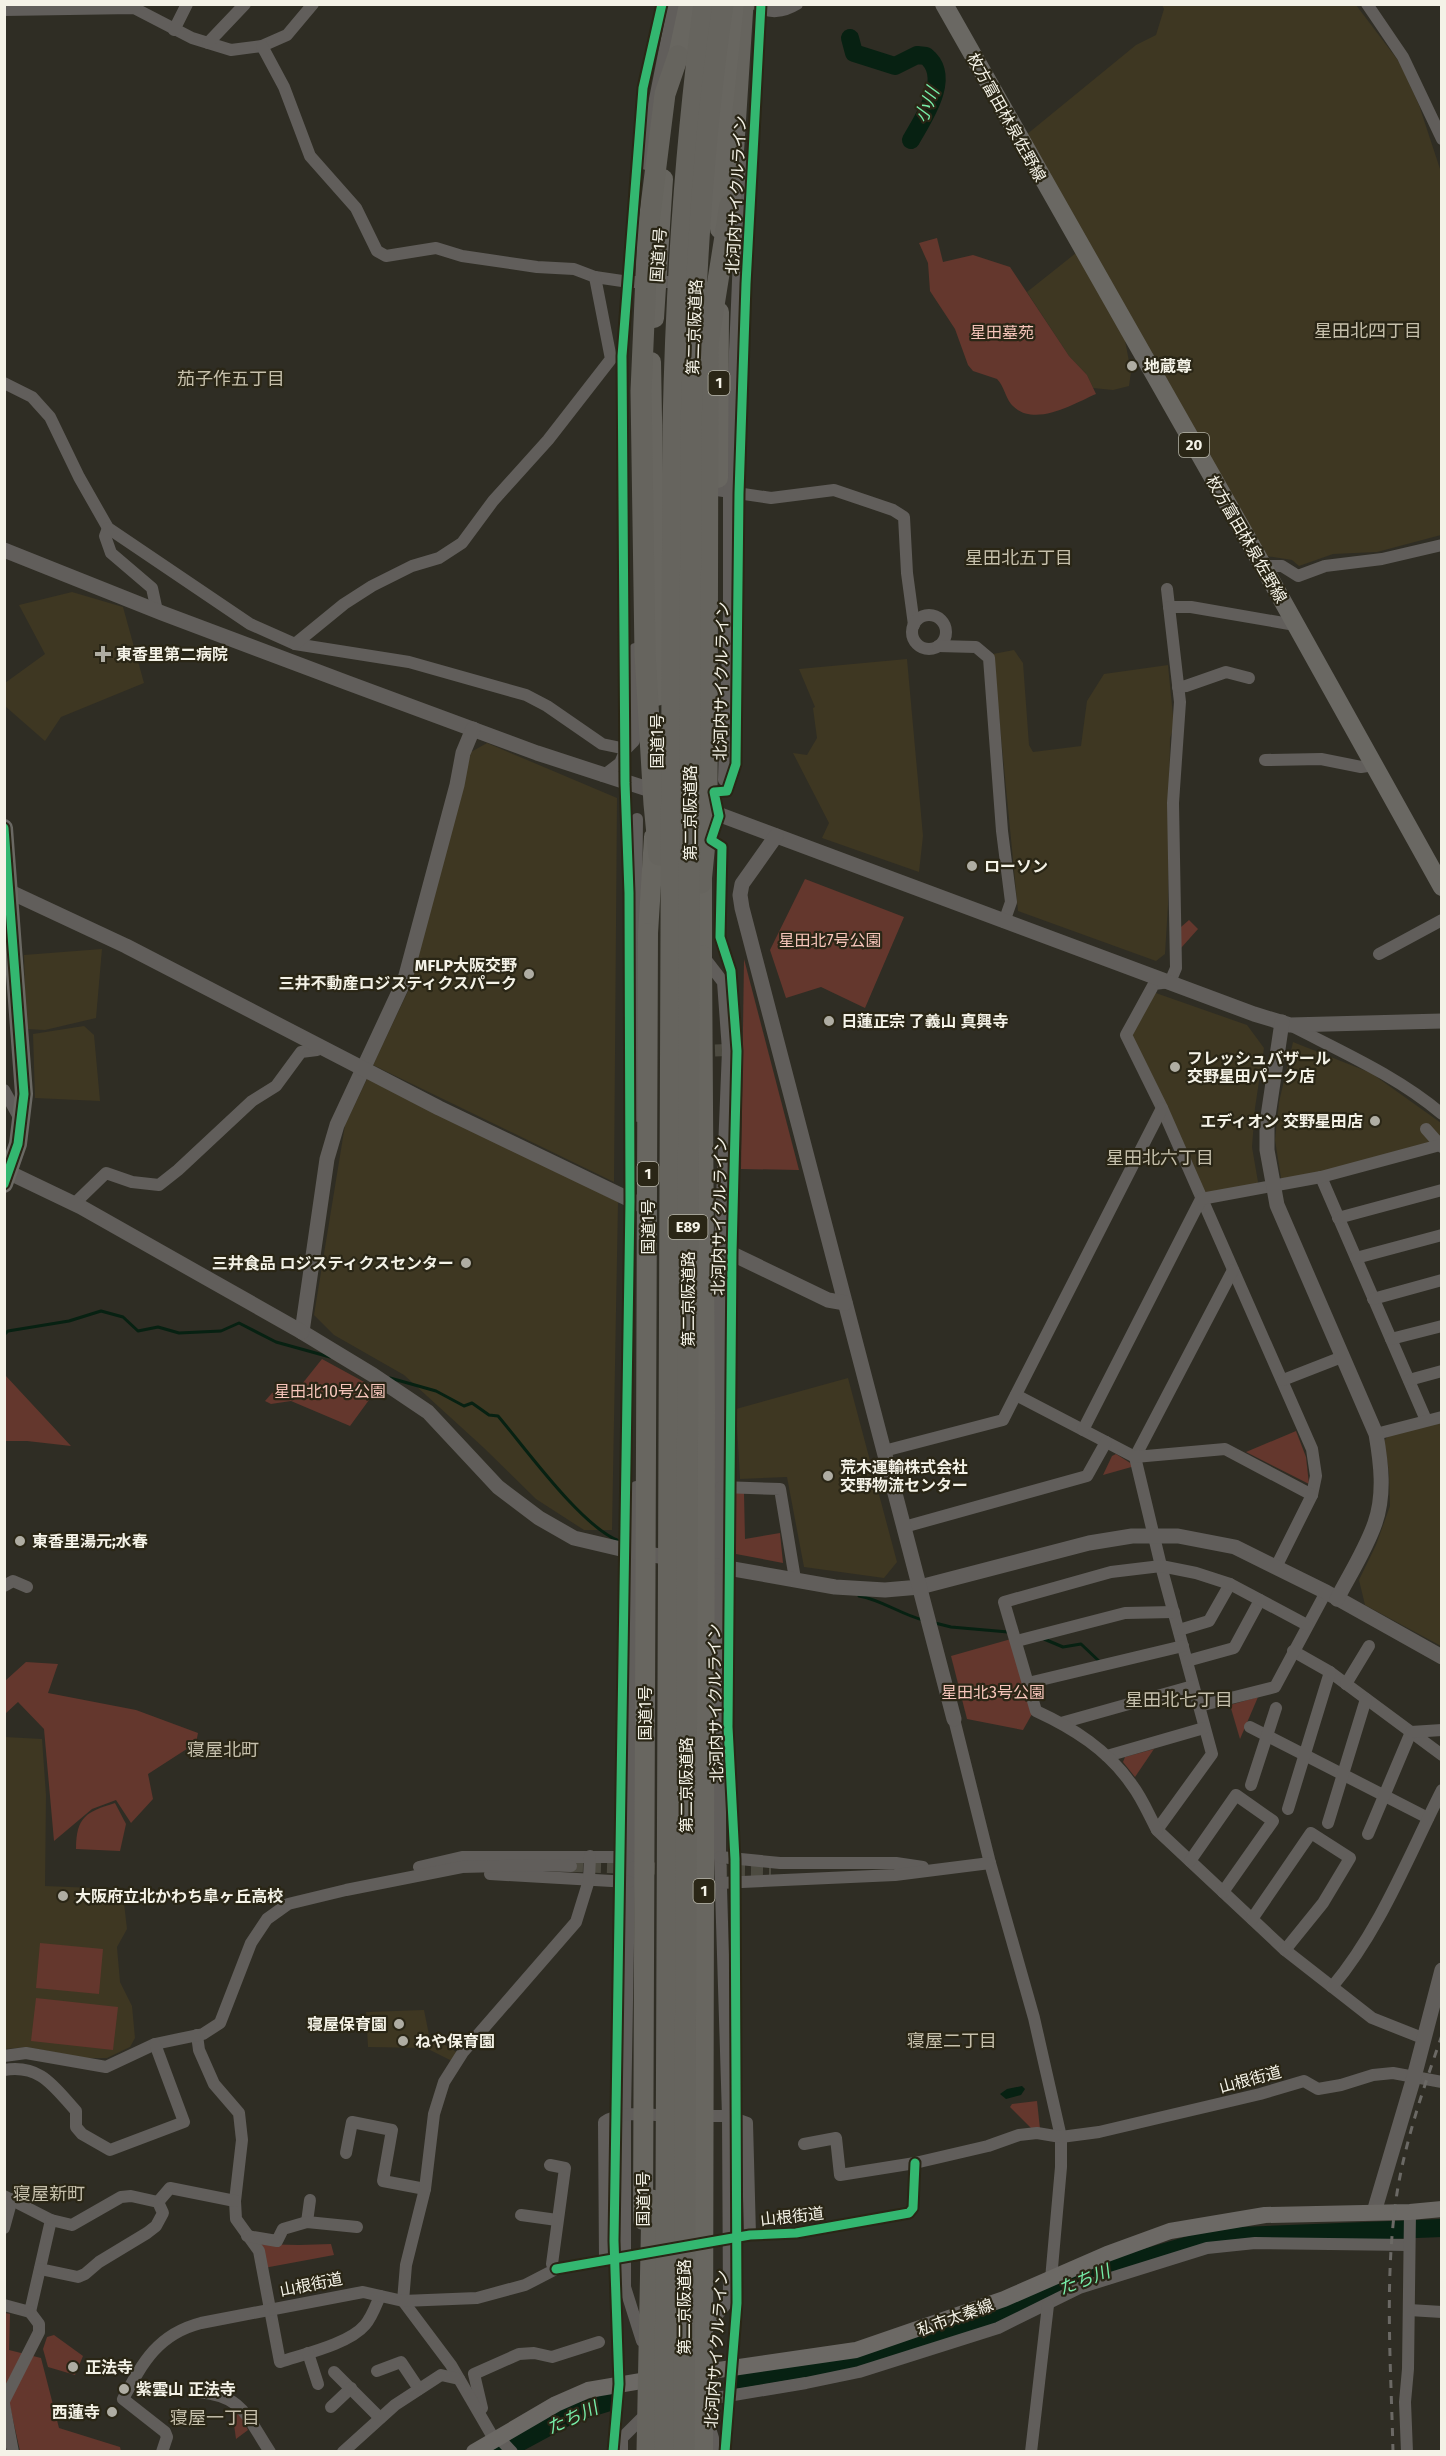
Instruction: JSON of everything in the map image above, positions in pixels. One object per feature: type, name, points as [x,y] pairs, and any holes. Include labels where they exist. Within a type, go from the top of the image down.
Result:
[{"type":"highway","name":"国道1号","points":[[642,2451],[648,933],[658,749],[651,363],[666,145],[678,56],[688,4]]},
{"type":"highway","name":"第二京阪道路","points":[[688,955],[672,554],[676,296],[688,140],[704,4]]},
{"type":"highway","name":"第二京阪道路","points":[[665,2451],[677,1847],[688,955],[690,484],[694,299],[712,76],[723,4]]},
{"type":"highway","name":"1","points":[[703,2451],[704,1653],[712,1483],[688,955],[706,762],[713,632],[719,441],[720,134],[734,4]]},
{"type":"highway","points":[[688,955],[705,852],[706,822],[708,343],[730,205],[755,5]]},
{"type":"highway","points":[[678,56],[665,94],[648,230],[641,391],[646,677],[654,804],[688,955]]},
{"type":"highway","points":[[647,2451],[657,1987],[677,1847]]},
{"type":"highway","points":[[677,1847],[698,1960],[691,2451]]},
{"type":"highway","name":"第二京阪道路","points":[[677,1847],[684,2451]]},
{"type":"main road","name":"枚方富田林泉佐野線","points":[[944,4],[1374,765],[1437,867],[1442,887]]},
{"type":"main road","points":[[4,828],[24,1095],[18,1144],[6,1176]]},
{"type":"main road","name":"私市太秦線","points":[[474,2451],[556,2404],[588,2390],[856,2350],[994,2302],[1107,2254],[1170,2231],[1264,2215],[1374,2211],[1410,2216],[1442,2209]]},
{"type":"street","points":[[174,30],[187,4]]},
{"type":"street","points":[[208,43],[245,4]]},
{"type":"street","points":[[4,10],[134,6],[174,30],[231,50],[262,46],[287,35],[313,4]]},
{"type":"street","points":[[603,776],[620,763],[626,749],[634,741],[637,477],[632,378],[637,281],[650,124],[674,4]]},
{"type":"street","points":[[723,780],[736,283],[755,5],[771,11],[787,10],[797,4]]},
{"type":"street","points":[[1367,4],[1403,57],[1442,140]]},
{"type":"street","points":[[262,46],[284,87],[310,156],[356,208],[377,251],[386,256],[436,248],[483,259],[537,267],[574,269],[596,278],[736,283]]},
{"type":"street","points":[[296,644],[344,604],[372,586],[412,566],[439,558],[462,543],[493,501],[549,440],[610,359],[596,278]]},
{"type":"street","points":[[4,383],[32,397],[50,417],[79,477],[108,528],[250,624],[296,644],[409,662],[525,695],[547,706],[602,744],[626,749]]},
{"type":"street","points":[[637,477],[771,498],[834,490],[886,508],[904,517],[913,635],[918,645],[928,649],[938,646],[976,647],[989,658],[1002,831],[1011,902],[1004,922]]},
{"type":"street","points":[[108,528],[105,536],[111,553],[152,588],[157,611]]},
{"type":"street","points":[[1263,566],[1282,566],[1298,576],[1325,566],[1382,559],[1442,545]]},
{"type":"street","points":[[4,550],[157,611],[473,729],[603,776],[702,808],[1004,922],[1286,1024],[1374,1068],[1425,1100],[1442,1114]]},
{"type":"street","points":[[1167,589],[1180,712],[1173,803],[1176,968],[1170,982]]},
{"type":"street","points":[[1169,607],[1191,607],[1295,624]]},
{"type":"street","points":[[713,632],[729,615]]},
{"type":"street","points":[[914,625],[917,620],[927,615],[942,622],[946,632],[945,638],[938,646]]},
{"type":"street","points":[[1178,687],[1186,687],[1226,672],[1249,678]]},
{"type":"street","points":[[302,1332],[327,1159],[337,1125],[405,979],[446,828],[463,753],[473,729]]},
{"type":"street","points":[[1265,760],[1321,759],[1361,767],[1374,765]]},
{"type":"street","points":[[637,819],[636,920],[639,955],[636,1052],[640,1204],[624,2115],[625,2287],[642,2341]]},
{"type":"street","points":[[776,836],[742,884],[740,895],[794,1113],[920,1587],[990,1863],[1034,2018],[1061,2137],[1061,2167],[1052,2279]]},
{"type":"street","points":[[7,890],[126,946],[439,1108],[640,1204]]},
{"type":"street","points":[[1379,954],[1442,920]]},
{"type":"street","points":[[639,955],[648,933]]},
{"type":"street","points":[[688,955],[723,982],[728,1050],[720,1248],[721,1465],[712,1483],[720,1566],[720,1883],[728,2116],[729,2301],[704,2332]]},
{"type":"street","points":[[1170,982],[1154,984],[1126,1035],[1162,1108],[1312,1449],[1316,1476],[1312,1495],[1276,1567]]},
{"type":"street","points":[[1286,1024],[1442,1021]]},
{"type":"street","points":[[1199,1706],[1275,1687],[1307,1625],[1332,1595],[1376,1522],[1382,1488],[1376,1434],[1289,1236],[1273,1187],[1267,1150],[1267,1123],[1286,1024]]},
{"type":"street","points":[[74,1204],[106,1173],[132,1182],[159,1185],[252,1101],[276,1086],[301,1052],[317,1050],[319,1046]]},
{"type":"street","points":[[4,1089],[20,1120]]},
{"type":"street","points":[[884,1451],[1003,1420],[1162,1108]]},
{"type":"street","points":[[1201,1199],[1321,1177],[1441,1146],[1426,1129]]},
{"type":"street","points":[[6,1176],[74,1204],[302,1332],[373,1375],[428,1412],[498,1487],[539,1518],[574,1538],[635,1551],[863,1590],[920,1587],[1089,1543],[1132,1536],[1178,1536],[1235,1547],[1332,1595],[1442,1657]]},
{"type":"street","points":[[1321,1177],[1426,1420]]},
{"type":"street","points":[[1338,1218],[1442,1190]]},
{"type":"street","points":[[1083,1430],[1201,1199]]},
{"type":"street","points":[[1356,1258],[1442,1235]]},
{"type":"street","points":[[720,1248],[828,1300],[845,1303]]},
{"type":"street","points":[[1157,1830],[1212,1754],[1161,1566],[1135,1457],[1233,1270]]},
{"type":"street","points":[[1373,1299],[1442,1280]]},
{"type":"street","points":[[1391,1339],[1442,1326]]},
{"type":"street","points":[[1283,1380],[1342,1357]]},
{"type":"street","points":[[1408,1380],[1442,1371]]},
{"type":"street","points":[[1016,1395],[1135,1457],[1225,1449],[1312,1495]]},
{"type":"street","points":[[1376,1434],[1442,1417]]},
{"type":"street","points":[[904,1527],[1087,1476],[1106,1442]]},
{"type":"street","points":[[712,1483],[721,1465]]},
{"type":"street","points":[[712,1483],[780,1489],[795,1579]]},
{"type":"street","points":[[1307,1625],[1230,1584],[1196,1573],[1161,1566],[1111,1572],[1004,1602],[1036,1711],[1060,1723],[1107,1756],[1132,1785],[1157,1830],[1285,1950],[1372,2018],[1425,2039]]},
{"type":"street","points":[[4,1586],[13,1581],[27,1587]]},
{"type":"street","points":[[1179,1630],[1209,1621],[1230,1584]]},
{"type":"street","points":[[1187,1661],[1234,1648],[1260,1600]]},
{"type":"street","points":[[1017,1641],[1125,1613],[1174,1612]]},
{"type":"street","points":[[1028,1683],[1183,1646]]},
{"type":"street","points":[[1346,1684],[1369,1646]]},
{"type":"street","points":[[1293,1651],[1330,1672],[1442,1755]]},
{"type":"street","points":[[704,1653],[709,1706],[720,1731]]},
{"type":"street","points":[[1288,1809],[1330,1672]]},
{"type":"street","points":[[1060,1723],[1194,1686]]},
{"type":"street","points":[[1328,1823],[1366,1699]]},
{"type":"street","points":[[1251,1785],[1276,1708]]},
{"type":"street","points":[[1250,1727],[1428,1818]]},
{"type":"street","points":[[1107,1756],[1204,1728]]},
{"type":"street","points":[[1411,1732],[1442,1730]]},
{"type":"street","points":[[1368,1834],[1386,1796],[1411,1732]]},
{"type":"street","points":[[1332,1988],[1355,1960],[1384,1908],[1442,1790]]},
{"type":"street","points":[[1190,1861],[1236,1795],[1273,1821],[1223,1892]]},
{"type":"street","points":[[1252,1919],[1311,1833],[1350,1858],[1323,1903],[1285,1950]]},
{"type":"street","points":[[512,2451],[496,2438],[459,2379],[403,2301],[406,2265],[425,2189],[434,2114],[444,2082],[451,2068],[576,1922],[589,1880],[590,1856]]},
{"type":"street","points":[[346,1890],[388,1875],[462,1857],[629,1857]]},
{"type":"street","points":[[720,1857],[780,1863],[896,1863],[933,1868]]},
{"type":"street","points":[[771,1871],[933,1868],[990,1863]]},
{"type":"street","points":[[4,2056],[26,2053],[106,2067],[154,2044],[197,2035],[220,2023],[251,1943],[267,1919],[288,1904],[462,1867],[571,1866]]},
{"type":"street","points":[[720,1883],[895,1875],[933,1868]]},
{"type":"street","points":[[346,1890],[394,1888],[464,1874],[629,1882]]},
{"type":"street","points":[[1374,2211],[1425,2039],[1442,1970]]},
{"type":"street","points":[[197,2035],[199,2050],[214,2084],[239,2114],[242,2140],[235,2201],[236,2219],[259,2251],[280,2362],[358,2332],[366,2324],[380,2296]]},
{"type":"street","points":[[4,2070],[26,2069],[45,2078],[76,2111],[76,2127],[82,2134],[110,2150],[184,2122],[154,2044]]},
{"type":"street","name":"山根街道","points":[[804,2144],[836,2138],[840,2175],[915,2163],[988,2146],[1019,2135],[1038,2133],[1061,2137],[1099,2132],[1249,2097],[1304,2081],[1318,2089],[1341,2085],[1373,2074],[1394,2073],[1414,2077]]},
{"type":"street","points":[[1414,2077],[1442,2082]]},
{"type":"street","points":[[605,2259],[604,2122],[613,2116],[728,2116],[747,2123],[750,2235]]},
{"type":"street","points":[[346,2153],[352,2122],[392,2130],[383,2181],[425,2189]]},
{"type":"street","points":[[521,2215],[557,2220],[565,2168],[550,2165]]},
{"type":"street","points":[[158,2202],[170,2188],[235,2201]]},
{"type":"street","points":[[4,2228],[8,2197],[51,2220],[72,2225],[121,2197],[131,2196],[158,2202]]},
{"type":"street","points":[[307,2222],[310,2200]]},
{"type":"street","points":[[40,2269],[78,2277],[84,2274],[156,2226],[163,2213],[158,2202]]},
{"type":"street","points":[[1407,2451],[1405,2402],[1408,2369],[1410,2216]]},
{"type":"street","points":[[30,2312],[51,2220]]},
{"type":"street","name":"山根街道","points":[[162,2451],[167,2437],[165,2432],[123,2399],[149,2355],[163,2340],[186,2327],[363,2292],[403,2301],[477,2298],[525,2285],[556,2269],[552,2264],[557,2220]]},
{"type":"street","points":[[247,2236],[277,2241],[283,2229],[307,2222],[357,2227]]},
{"type":"street","points":[[713,2451],[713,2438],[704,2403],[860,2372],[998,2328],[1079,2288],[1207,2248],[1255,2243],[1409,2240]]},
{"type":"street","points":[[4,2305],[30,2312],[39,2324],[39,2332],[4,2402],[13,2451]]},
{"type":"street","points":[[1030,2451],[1048,2305]]},
{"type":"street","points":[[1409,2310],[1442,2312]]},
{"type":"street","points":[[484,2418],[474,2373],[519,2354],[534,2353],[552,2357],[600,2342]]},
{"type":"street","points":[[308,2353],[318,2384]]},
{"type":"street","points":[[376,2371],[401,2362],[419,2389]]},
{"type":"street","points":[[334,2372],[380,2418]]},
{"type":"street","points":[[343,2451],[395,2405],[441,2375],[459,2379]]},
{"type":"street","points":[[331,2407],[351,2388]]},
{"type":"street","points":[[198,2392],[220,2394],[238,2404],[270,2451]]},
{"type":"street","points":[[622,2451],[622,2438],[641,2419]]},
{"type":"shaded area","points":[[1162,5],[1356,5],[1400,63],[1419,105],[1441,172],[1441,535],[1377,552],[1333,554],[1299,566],[1292,560],[1266,556],[1026,135],[1136,45],[1156,35],[1164,9]]},
{"type":"shaded area","points":[[1076,253],[1124,335],[1131,372],[1129,386],[1113,390],[1093,388],[1087,375],[1069,356],[1027,292]]},
{"type":"shaded area","points":[[72,592],[123,607],[144,683],[61,717],[45,741],[5,706],[5,683],[45,654],[19,605]]},
{"type":"shaded area","points":[[1014,650],[1023,663],[1029,745],[1033,752],[1081,746],[1087,701],[1104,674],[1168,665],[1174,726],[1170,738],[1168,905],[1165,954],[1156,961],[1018,911],[993,654]]},
{"type":"shaded area","points":[[907,659],[923,836],[919,872],[822,838],[829,823],[793,753],[807,755],[817,738],[813,708],[815,707],[799,669]]},
{"type":"shaded area","points":[[487,743],[617,798],[614,1182],[373,1065],[411,985],[471,752]]},
{"type":"shaded area","points":[[102,949],[96,1018],[45,1030],[26,1029],[24,955]]},
{"type":"shaded area","points":[[1153,992],[1247,1025],[1264,1048],[1252,1147],[1258,1182],[1254,1187],[1202,1193],[1129,1035]]},
{"type":"shaded area","points":[[84,1026],[94,1035],[100,1101],[35,1098],[33,1034]]},
{"type":"shaded area","points":[[1293,1042],[1371,1073],[1441,1123],[1441,1141],[1289,1181],[1281,1178],[1275,1140],[1279,1102]]},
{"type":"shaded area","points":[[368,1077],[618,1202],[612,1530],[584,1530],[536,1499],[404,1375],[334,1335],[314,1315],[345,1125]]},
{"type":"shaded area","points":[[848,1378],[897,1562],[884,1578],[804,1567],[787,1477],[740,1479],[736,1409]]},
{"type":"shaded area","points":[[1441,1422],[1441,1646],[1365,1605],[1359,1580],[1376,1545],[1390,1506],[1389,1472],[1384,1441],[1389,1435]]},
{"type":"shaded area","name":"大阪府立北かわち皐ヶ丘高校","points":[[5,1737],[42,1739],[46,1795],[45,1886],[117,1889],[124,1903],[127,1929],[117,1947],[120,1982],[132,2006],[135,2038],[130,2047],[107,2058],[85,2058],[27,2047],[5,2049]]},
{"type":"shaded area","name":"ねや保育園","points":[[424,2010],[429,2035],[458,2053],[452,2061],[426,2048],[368,2047],[366,2012]]},
{"type":"shaded area","points":[[1022,2086],[1025,2089],[1021,2095],[1006,2099],[1000,2094],[1007,2089]]},
{"type":"green space","name":"星田墓苑","points":[[937,238],[943,262],[973,255],[1010,267],[1069,356],[1087,375],[1096,394],[1053,412],[1030,414],[1020,411],[1011,404],[997,379],[973,371],[968,365],[955,329],[930,291],[928,263],[919,243]]},
{"type":"green space","name":"星田北7号公園","points":[[805,879],[904,917],[865,1008],[821,987],[786,998],[770,950]]},
{"type":"green space","points":[[1189,920],[1198,929],[1181,948],[1181,927]]},
{"type":"green space","points":[[744,959],[799,1170],[741,1169]]},
{"type":"green space","name":"星田北10号公園","points":[[322,1359],[377,1389],[350,1426],[291,1401],[271,1404],[265,1401],[272,1393],[302,1384]]},
{"type":"green space","points":[[5,1375],[71,1446],[5,1441]]},
{"type":"green space","points":[[1296,1431],[1306,1457],[1309,1484],[1246,1452]]},
{"type":"green space","points":[[1116,1454],[1135,1466],[1103,1475],[1112,1456]]},
{"type":"green space","points":[[736,1492],[744,1493],[745,1539],[780,1533],[783,1563],[736,1554]]},
{"type":"green space","name":"星田北3号公園","points":[[1011,1639],[1032,1714],[1023,1730],[967,1719],[951,1656]]},
{"type":"green space","points":[[26,1662],[58,1664],[48,1693],[136,1710],[198,1733],[196,1743],[148,1774],[153,1799],[131,1823],[116,1800],[92,1809],[54,1841],[44,1729],[18,1702],[5,1714],[5,1681]]},
{"type":"green space","points":[[1258,1697],[1240,1739],[1230,1705]]},
{"type":"green space","points":[[1154,1749],[1135,1777],[1123,1762],[1125,1757]]},
{"type":"green space","points":[[115,1803],[126,1824],[120,1851],[76,1849],[78,1830],[85,1817],[97,1809]]},
{"type":"green space","points":[[40,1943],[103,1949],[99,1994],[36,1988]]},
{"type":"green space","points":[[36,1998],[118,2007],[113,2050],[31,2041]]},
{"type":"green space","points":[[1037,2101],[1040,2129],[1033,2130],[1010,2107],[1012,2104]]},
{"type":"green space","points":[[256,2244],[331,2244],[334,2255],[264,2268]]},
{"type":"green space","points":[[5,2313],[10,2314],[9,2350],[41,2358],[59,2428],[120,2447],[121,2451],[20,2451],[5,2391]]},
{"type":"green space","points":[[54,2335],[83,2356],[75,2375],[48,2367],[43,2349],[47,2337]]},
{"type":"green space","points":[[237,2409],[248,2430],[236,2439],[232,2410]]},
{"type":"waterway","name":"小川","points":[[850,38],[854,53],[895,66],[917,55],[926,56],[933,65],[936,75],[933,97],[911,140]]},
{"type":"waterway","points":[[4,1335],[8,1331],[69,1321],[101,1311],[123,1317],[138,1331],[158,1327],[179,1333],[221,1331],[239,1323],[276,1342],[330,1357]]},
{"type":"waterway","points":[[390,1378],[436,1391],[464,1406],[472,1403],[489,1415],[498,1416],[571,1504],[604,1533],[619,1541]]},
{"type":"waterway","points":[[859,1596],[923,1620]]},
{"type":"waterway","points":[[935,1623],[951,1627],[1008,1632]]},
{"type":"waterway","points":[[1044,1639],[1063,1647],[1081,1644],[1100,1662]]},
{"type":"waterway","name":"たち川","points":[[736,2380],[845,2361],[911,2346],[1124,2264],[1200,2242],[1241,2236],[1442,2228]]},
{"type":"waterway","name":"たち川","points":[[502,2452],[574,2413],[610,2402]]},
{"type":"tunnel","points":[[697,1051],[728,1050]]},
{"type":"tunnel","points":[[571,1866],[671,1869]]},
{"type":"tunnel","points":[[697,1870],[771,1871]]},
{"type":"railway","points":[[1393,2452],[1389,2322],[1393,2225],[1405,2152],[1442,2035]]},
{"type":"cycle path","points":[[613,2452],[619,2384],[614,2241],[630,1201],[629,893],[625,783],[622,356],[643,88],[662,4]]},
{"type":"cycle path","name":"北河内サイクルライン","points":[[725,2452],[737,2303],[735,1859],[728,1727],[732,1253],[737,1051],[731,971],[720,937],[722,847],[711,840],[719,816],[714,792],[727,791],[736,764],[739,493],[746,284],[761,4]]},
{"type":"cycle path","points":[[4,828],[24,1094],[18,1144],[4,1184]]},
{"type":"cycle path","points":[[556,2269],[750,2235],[796,2233],[909,2213],[913,2208],[915,2163]]},
{"type":"place","name":"地蔵尊","points":[[1132,366]]},
{"type":"place","name":"東香里第二病院","points":[[103,654]]},
{"type":"place","name":"ローソン","points":[[972,866]]},
{"type":"place","name":"MFLP大阪交野 三井不動産ロジスティクスパーク","points":[[529,974]]},
{"type":"place","name":"日蓮正宗 了義山 真興寺","points":[[829,1021]]},
{"type":"place","name":"フレッシュバザール 交野星田パーク店","points":[[1175,1067]]},
{"type":"place","name":"エディオン 交野星田店","points":[[1375,1121]]},
{"type":"place","name":"三井食品 ロジスティクスセンター","points":[[466,1263]]},
{"type":"place","name":"荒木運輸株式会社 交野物流センター","points":[[828,1476]]},
{"type":"place","name":"東香里湯元;水春","points":[[20,1541]]},
{"type":"place","name":"大阪府立北かわち皐ヶ丘高校","points":[[63,1896]]},
{"type":"place","name":"寝屋保育園","points":[[399,2024]]},
{"type":"place","name":"ねや保育園","points":[[403,2041]]},
{"type":"place","name":"正法寺","points":[[73,2367]]},
{"type":"place","name":"紫雲山 正法寺","points":[[124,2389]]},
{"type":"place","name":"西蓮寺","points":[[112,2412]]},
{"type":"district","name":"星田北四丁目","points":[[1368,331]]},
{"type":"district","name":"茄子作五丁目","points":[[231,379]]},
{"type":"district","name":"星田北五丁目","points":[[1019,558]]},
{"type":"district","name":"星田北六丁目","points":[[1160,1158]]},
{"type":"district","name":"星田北七丁目","points":[[1179,1700]]},
{"type":"district","name":"寝屋北町","points":[[223,1750]]},
{"type":"district","name":"寝屋二丁目","points":[[952,2041]]},
{"type":"district","name":"寝屋新町","points":[[49,2194]]},
{"type":"district","name":"寝屋一丁目","points":[[215,2418]]}]
